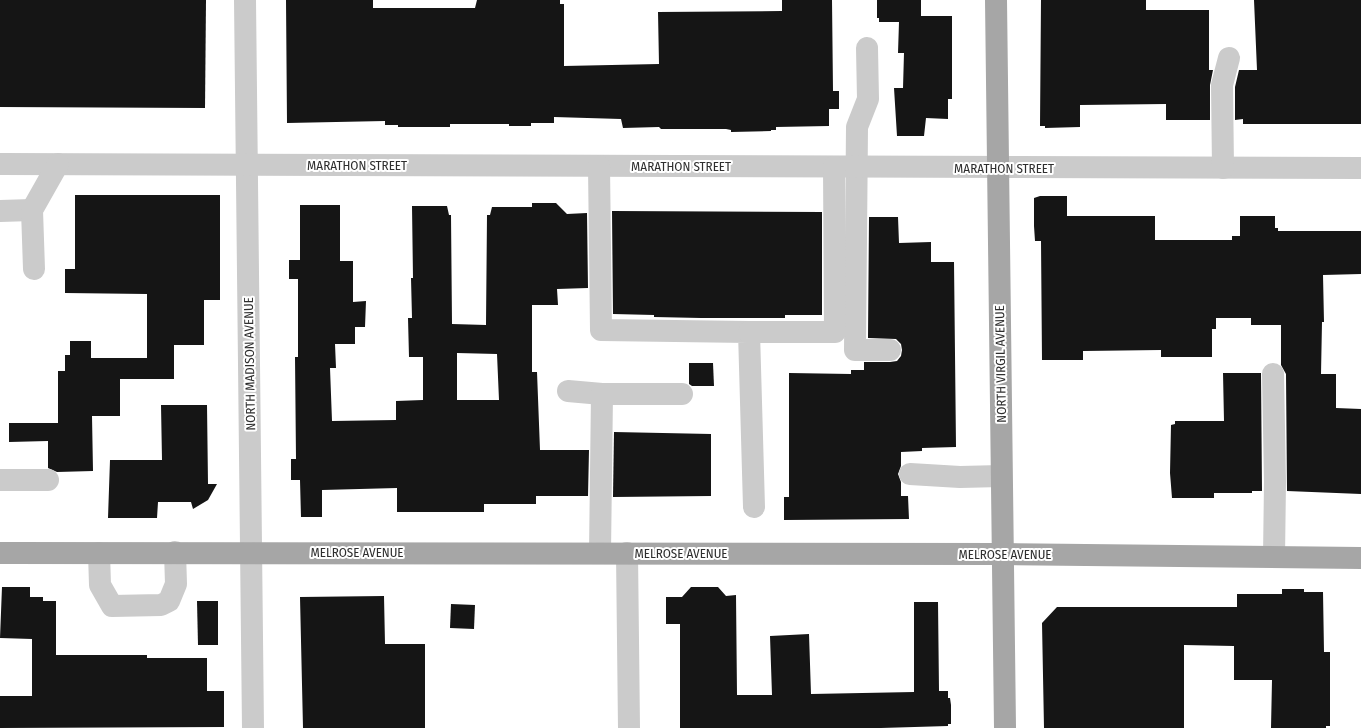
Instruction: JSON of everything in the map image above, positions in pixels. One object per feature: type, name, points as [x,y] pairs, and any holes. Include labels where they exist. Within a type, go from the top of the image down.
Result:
[{"type":"main road","name":"NORTH VIRGIL AVENUE","points":[[996,0],[1005,728]]},
{"type":"main road","name":"MELROSE AVENUE","points":[[0,553],[252,552],[1004,554],[1361,558]]},
{"type":"street","name":"NORTH MADISON AVENUE","points":[[245,0],[253,728]]},
{"type":"street","points":[[867,48],[868,99],[857,127],[855,350],[890,350]]},
{"type":"street","points":[[1223,168],[1222,85],[1228,58]]},
{"type":"street","name":"MARATHON STREET","points":[[0,164],[1361,168]]},
{"type":"street","points":[[34,269],[32,210],[58,164]]},
{"type":"street","points":[[599,166],[601,330],[749,332],[835,332],[834,167]]},
{"type":"street","points":[[0,210],[32,210]]},
{"type":"street","points":[[749,332],[754,507]]},
{"type":"street","points":[[1273,374],[1275,482],[1274,557]]},
{"type":"street","points":[[568,391],[602,394],[682,394]]},
{"type":"street","points":[[600,553],[602,394]]},
{"type":"street","points":[[910,474],[960,477],[1001,476]]},
{"type":"street","points":[[0,480],[48,480]]},
{"type":"street","points":[[99,553],[100,586],[112,606],[161,606],[169,601],[176,584],[175,552]]},
{"type":"street","points":[[627,553],[629,728]]},
{"type":"building","points":[[0,0],[206,0],[205,108],[0,107]]},
{"type":"building","points":[[286,0],[373,0],[373,8],[475,8],[477,0],[560,0],[560,4],[564,4],[564,66],[659,64],[658,12],[782,11],[782,0],[832,0],[833,91],[839,91],[839,109],[829,109],[829,126],[776,127],[776,130],[771,131],[731,132],[731,130],[726,129],[661,129],[659,127],[623,128],[621,119],[554,117],[554,123],[531,123],[531,126],[509,126],[509,124],[450,124],[450,127],[398,127],[398,125],[385,125],[385,121],[287,123]]},
{"type":"building","points":[[877,0],[921,0],[921,16],[952,16],[952,99],[948,99],[948,119],[926,118],[924,136],[897,136],[894,88],[903,88],[904,53],[898,53],[899,22],[879,22],[879,18],[877,18]]},
{"type":"building","points":[[1041,0],[1146,0],[1146,10],[1209,10],[1209,70],[1213,70],[1210,85],[1210,120],[1166,120],[1166,104],[1080,105],[1080,127],[1045,128],[1045,126],[1040,126]]},
{"type":"building","points":[[1254,0],[1361,0],[1361,124],[1243,124],[1243,119],[1235,120],[1235,87],[1239,70],[1257,70]]},
{"type":"building","points":[[75,195],[220,195],[220,300],[204,300],[204,345],[174,345],[174,379],[120,379],[120,416],[92,416],[93,471],[57,472],[48,468],[48,441],[9,442],[9,423],[58,423],[58,371],[65,371],[65,355],[70,355],[70,341],[91,341],[91,358],[147,358],[147,294],[65,293],[65,269],[75,269]]},
{"type":"building","points":[[1040,196],[1067,196],[1067,216],[1155,216],[1155,240],[1232,240],[1232,236],[1240,236],[1240,216],[1275,216],[1275,228],[1278,228],[1278,231],[1361,231],[1361,274],[1323,275],[1324,322],[1322,322],[1321,374],[1336,374],[1336,408],[1361,409],[1361,494],[1287,491],[1286,374],[1281,365],[1281,325],[1251,325],[1251,318],[1216,318],[1216,329],[1212,329],[1212,357],[1161,357],[1161,350],[1083,351],[1083,360],[1042,360],[1041,241],[1035,241],[1034,226],[1034,198]]},
{"type":"building","points":[[532,203],[556,203],[567,214],[587,213],[588,288],[557,289],[558,305],[532,305],[532,372],[537,372],[540,450],[589,450],[588,496],[536,496],[536,504],[484,504],[484,512],[397,512],[397,488],[322,490],[322,517],[301,517],[300,480],[291,480],[291,459],[296,459],[295,357],[298,357],[298,279],[289,279],[289,260],[300,260],[300,205],[340,205],[340,261],[353,261],[353,302],[366,301],[365,327],[355,327],[355,344],[335,344],[336,368],[330,368],[332,421],[396,420],[396,401],[423,400],[423,357],[409,357],[408,318],[412,318],[411,278],[413,278],[412,206],[447,206],[449,215],[451,215],[452,324],[486,325],[487,215],[490,215],[492,207],[532,207]],"holes":[[[457,353],[497,354],[499,400],[457,400]]]},
{"type":"building","points":[[612,211],[822,212],[822,315],[785,315],[785,318],[701,318],[613,314]]},
{"type":"building","points":[[869,217],[898,217],[899,243],[931,242],[931,262],[954,262],[956,447],[922,448],[922,451],[901,452],[901,466],[898,474],[901,482],[901,496],[908,496],[909,519],[784,520],[784,497],[789,497],[789,373],[851,374],[851,370],[864,370],[864,362],[897,361],[901,356],[901,344],[896,339],[868,338]]},
{"type":"building","points":[[689,363],[713,363],[714,386],[692,386],[689,384]]},
{"type":"building","points":[[1223,373],[1261,373],[1262,491],[1252,491],[1252,493],[1214,493],[1214,498],[1172,498],[1170,473],[1171,425],[1175,424],[1175,421],[1224,421]]},
{"type":"building","points":[[161,405],[207,405],[208,484],[217,484],[208,500],[193,509],[191,502],[158,502],[157,518],[108,518],[110,460],[162,460]]},
{"type":"building","points":[[614,432],[711,434],[711,496],[613,497]]},
{"type":"building","points":[[2,587],[30,587],[30,597],[43,597],[43,601],[56,601],[56,655],[147,655],[147,658],[207,658],[207,691],[224,691],[224,727],[0,728],[0,696],[32,696],[32,639],[0,638]]},
{"type":"building","points":[[691,587],[718,587],[726,596],[736,595],[737,695],[772,695],[770,636],[809,634],[811,694],[914,692],[914,602],[938,602],[939,691],[948,691],[948,698],[950,698],[951,705],[951,724],[948,724],[948,726],[881,728],[680,728],[680,624],[666,624],[666,597],[682,597]]},
{"type":"building","points":[[1282,589],[1304,589],[1304,592],[1323,592],[1324,652],[1330,652],[1330,726],[1326,726],[1326,728],[1271,728],[1272,680],[1234,680],[1234,646],[1184,645],[1184,728],[1044,728],[1042,623],[1057,607],[1237,607],[1237,594],[1282,594]]},
{"type":"building","points":[[384,596],[385,644],[425,644],[425,728],[303,728],[300,597]]},
{"type":"building","points":[[197,601],[218,601],[218,645],[198,645]]},
{"type":"building","points":[[451,604],[475,605],[474,629],[450,628]]}]
